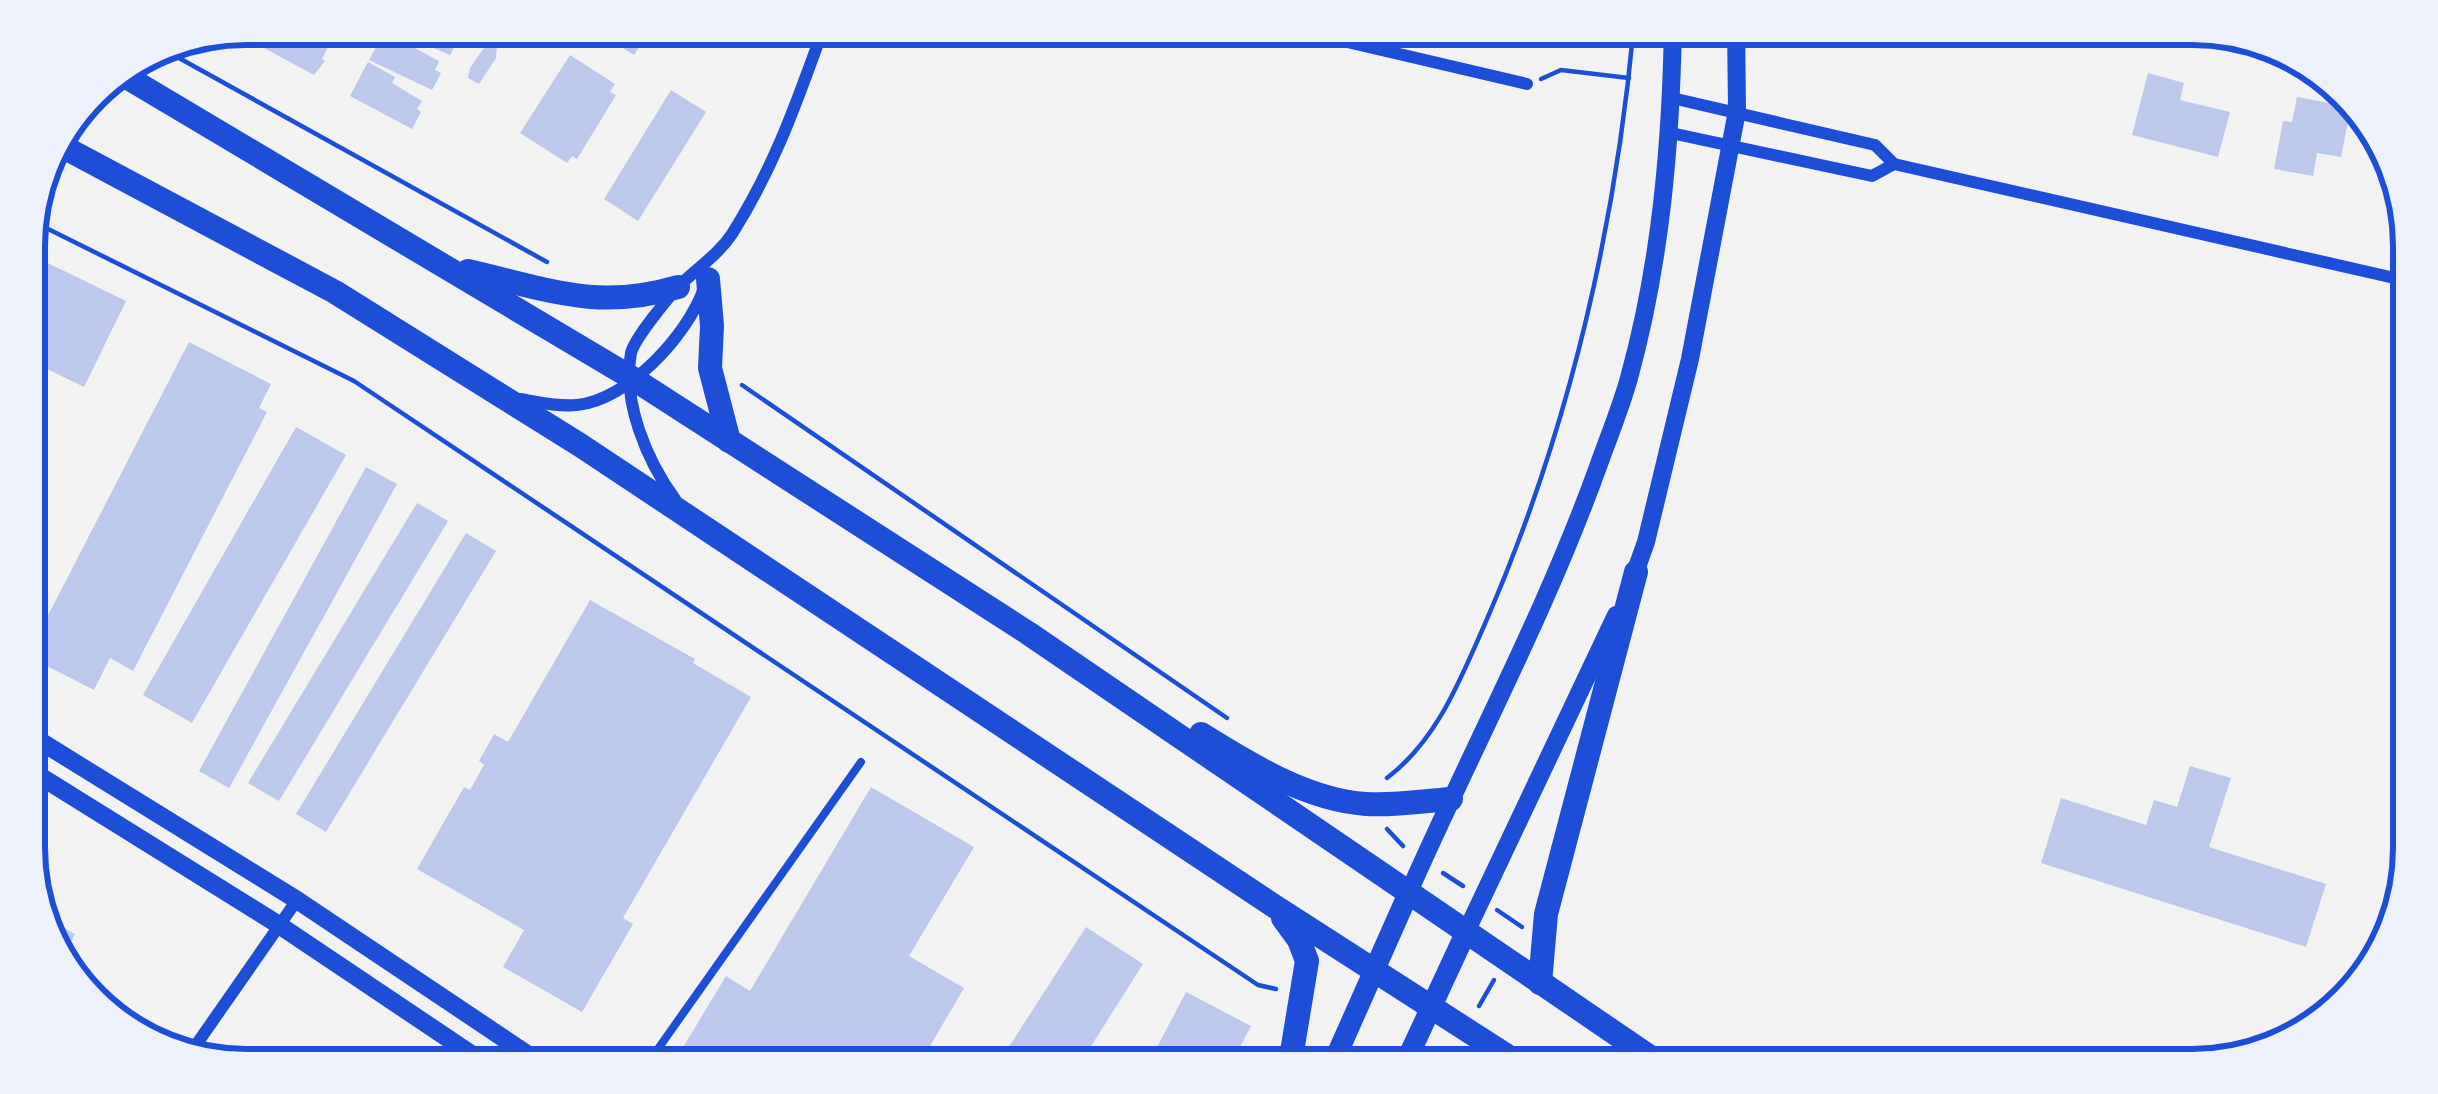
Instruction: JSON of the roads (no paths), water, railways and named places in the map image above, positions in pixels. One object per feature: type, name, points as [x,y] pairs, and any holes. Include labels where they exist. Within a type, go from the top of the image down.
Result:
[{"type":"main road","points":[[132,80],[632,378],[1028,633],[1638,1049]]},
{"type":"main road","points":[[70,151],[334,292],[497,394],[1499,1049]]},
{"type":"main road","points":[[442,265],[607,300],[636,299],[678,287]]},
{"type":"main road","points":[[708,279],[710,368],[729,441]]},
{"type":"main road","points":[[1540,983],[1546,914],[1636,572]]},
{"type":"main road","points":[[1028,633],[1104,670],[1206,738],[1290,782],[1344,801],[1386,791],[1451,799]]},
{"type":"main road","points":[[1340,1049],[1409,892]]},
{"type":"main road","points":[[1274,906],[1299,940],[1307,961],[1292,1049]]},
{"type":"main road","points":[[1412,1049],[1467,930]]},
{"type":"street","points":[[497,394],[578,406],[656,364],[701,299],[717,253],[779,153],[818,45]]},
{"type":"street","points":[[1359,45],[1527,85]]},
{"type":"street","points":[[1409,892],[1515,670],[1584,505],[1629,379],[1658,245],[1671,133],[1673,45]]},
{"type":"street","points":[[1467,930],[1636,572],[1690,359],[1737,111],[1736,45]]},
{"type":"street","points":[[1672,98],[1875,145],[1894,164],[2393,278]]},
{"type":"street","points":[[1671,133],[1872,176],[1894,164]]},
{"type":"street","points":[[686,514],[652,468],[633,407],[631,350],[678,287],[717,253]]},
{"type":"street","points":[[45,744],[297,900],[520,1049]]},
{"type":"street","points":[[45,779],[464,1049]]},
{"type":"street","points":[[198,1042],[297,900]]},
{"type":"lane","points":[[658,1049],[861,761]]}]
